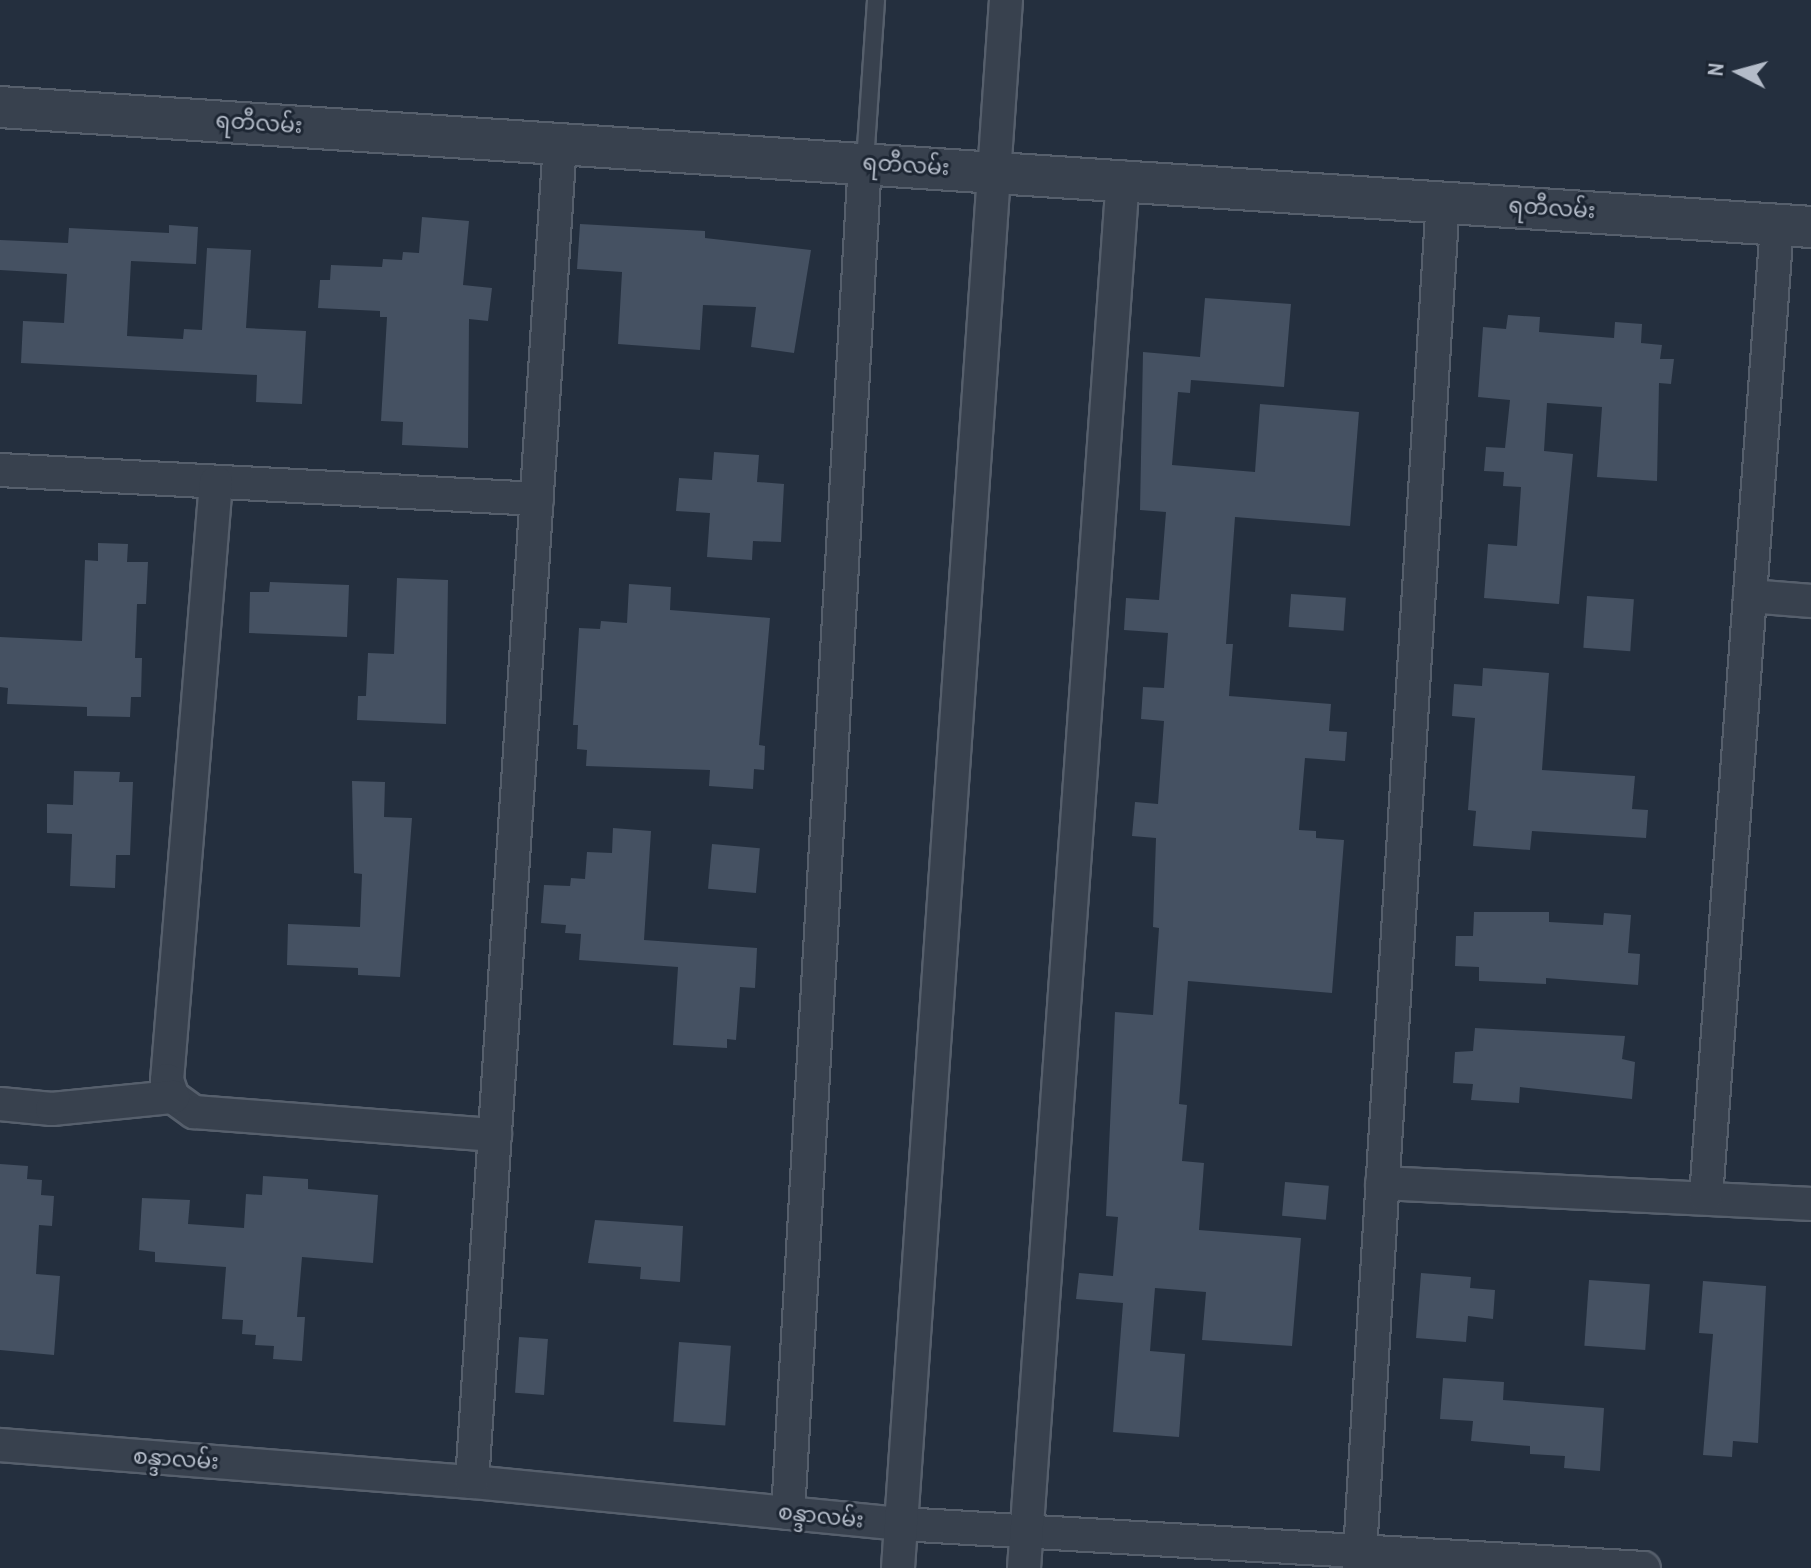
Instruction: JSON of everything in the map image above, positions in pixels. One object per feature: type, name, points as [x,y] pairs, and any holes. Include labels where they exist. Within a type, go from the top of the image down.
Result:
[{"type":"street","points":[[898,1568],[1006,0]]},
{"type":"street","name":"ရတီလမ်း","points":[[0,107],[1443,199],[1794,226]]},
{"type":"street","points":[[472,1482],[560,142]]},
{"type":"street","points":[[788,1513],[865,162]]},
{"type":"street","points":[[1024,1568],[1123,178]]},
{"type":"street","points":[[1360,1559],[1443,199]]},
{"type":"street","points":[[1706,1197],[1750,596],[1794,226]]},
{"type":"street","points":[[0,470],[537,499]]},
{"type":"street","points":[[216,482],[167,1080],[173,1097],[194,1112],[495,1135]]},
{"type":"street","points":[[1750,596],[1811,601]]},
{"type":"street","points":[[0,1104],[52,1109],[173,1097]]},
{"type":"street","points":[[1382,1183],[1811,1204]]},
{"type":"street","name":"စန္ဒာလမ်း","points":[[0,1445],[472,1482],[901,1524],[1027,1530],[1360,1559],[1644,1568]]},
{"type":"lane","points":[[865,162],[876,0]]},
{"type":"building","points":[[422,217],[469,221],[463,285],[492,288],[488,321],[469,319],[468,448],[402,445],[403,422],[381,421],[387,317],[380,317],[380,311],[318,308],[320,280],[330,280],[331,265],[382,267],[383,259],[402,260],[403,252],[419,253]]},
{"type":"building","points":[[580,224],[705,231],[705,238],[811,250],[794,353],[751,347],[756,307],[703,305],[700,350],[618,344],[622,272],[577,269]]},
{"type":"building","points":[[169,225],[198,227],[196,264],[131,261],[127,336],[183,339],[184,329],[202,330],[207,248],[251,250],[246,328],[306,331],[302,404],[256,402],[257,375],[21,363],[23,321],[64,323],[67,274],[0,270],[0,240],[68,243],[69,228],[169,233]]},
{"type":"building","points":[[1205,298],[1291,304],[1284,387],[1191,380],[1190,393],[1178,392],[1172,465],[1255,472],[1260,404],[1359,412],[1350,526],[1235,517],[1226,644],[1233,644],[1229,696],[1331,704],[1329,731],[1347,732],[1345,761],[1305,758],[1299,830],[1316,831],[1316,838],[1344,840],[1332,993],[1188,981],[1179,1104],[1187,1105],[1182,1161],[1204,1163],[1199,1230],[1301,1238],[1292,1346],[1202,1340],[1206,1292],[1155,1288],[1150,1351],[1185,1354],[1179,1437],[1113,1432],[1123,1303],[1076,1299],[1079,1273],[1113,1276],[1118,1217],[1106,1216],[1115,1012],[1153,1015],[1159,928],[1153,927],[1156,838],[1132,836],[1135,802],[1158,804],[1164,721],[1141,719],[1143,687],[1164,688],[1168,633],[1124,630],[1126,598],[1159,600],[1166,512],[1140,510],[1143,352],[1200,357]]},
{"type":"building","points":[[1508,315],[1540,317],[1539,332],[1614,338],[1615,322],[1642,324],[1641,343],[1662,345],[1660,359],[1674,359],[1671,384],[1659,383],[1657,481],[1597,477],[1602,407],[1547,403],[1544,451],[1573,454],[1559,604],[1484,598],[1488,544],[1517,546],[1521,487],[1503,486],[1504,472],[1484,471],[1486,447],[1505,448],[1510,400],[1478,397],[1483,327],[1506,329]]},
{"type":"building","points":[[714,452],[759,455],[757,482],[784,484],[781,542],[753,541],[752,560],[707,557],[710,513],[676,511],[679,478],[712,480]]},
{"type":"building","points":[[98,543],[128,544],[127,562],[148,562],[146,604],[137,604],[135,658],[142,658],[141,697],[131,697],[130,717],[87,716],[87,707],[7,704],[8,688],[0,687],[0,637],[82,641],[85,560],[98,561]]},
{"type":"building","points":[[397,578],[448,580],[446,724],[357,720],[358,696],[366,696],[368,653],[394,654]]},
{"type":"building","points":[[270,582],[349,585],[347,637],[249,633],[250,592],[269,592]]},
{"type":"building","points":[[629,584],[671,587],[670,610],[770,618],[759,745],[765,746],[764,770],[754,769],[753,789],[709,786],[710,770],[586,766],[587,750],[577,749],[578,725],[573,725],[579,628],[600,629],[601,621],[627,623]]},
{"type":"building","points":[[1291,594],[1346,598],[1344,631],[1289,627]]},
{"type":"building","points":[[1587,596],[1634,599],[1630,651],[1583,648]]},
{"type":"building","points":[[1483,668],[1549,673],[1542,770],[1635,776],[1632,809],[1648,810],[1646,838],[1532,831],[1530,850],[1473,846],[1476,811],[1468,810],[1475,718],[1452,716],[1454,684],[1482,686]]},
{"type":"building","points":[[74,771],[120,772],[119,782],[133,782],[130,855],[116,855],[115,888],[70,886],[72,834],[47,833],[47,804],[73,805]]},
{"type":"building","points":[[352,781],[385,782],[384,817],[412,818],[400,977],[358,975],[358,968],[287,965],[288,924],[360,927],[362,874],[354,873]]},
{"type":"building","points":[[613,828],[651,831],[644,940],[757,948],[755,988],[740,987],[736,1040],[727,1039],[727,1048],[673,1045],[678,967],[579,960],[581,934],[565,933],[566,925],[541,923],[544,885],[570,886],[571,878],[585,879],[587,852],[612,853]]},
{"type":"building","points":[[712,844],[760,848],[756,893],[708,889]]},
{"type":"building","points":[[1474,912],[1549,912],[1549,922],[1603,925],[1604,913],[1631,915],[1628,953],[1640,954],[1638,985],[1546,978],[1546,984],[1479,981],[1479,967],[1455,966],[1456,936],[1473,936]]},
{"type":"building","points":[[1475,1028],[1625,1036],[1622,1059],[1635,1062],[1632,1099],[1520,1087],[1519,1103],[1471,1100],[1473,1084],[1453,1083],[1455,1052],[1473,1051]]},
{"type":"building","points":[[0,1164],[28,1166],[27,1179],[42,1180],[41,1195],[54,1196],[52,1226],[39,1225],[36,1274],[60,1276],[54,1355],[0,1350]]},
{"type":"building","points":[[263,1176],[308,1179],[308,1189],[378,1195],[373,1263],[302,1257],[297,1317],[305,1317],[302,1361],[273,1359],[274,1346],[255,1345],[256,1335],[242,1334],[243,1320],[222,1319],[226,1267],[155,1262],[155,1252],[139,1250],[142,1198],[190,1200],[188,1224],[244,1228],[246,1194],[262,1195]]},
{"type":"building","points":[[1285,1182],[1329,1186],[1326,1220],[1282,1216]]},
{"type":"building","points":[[595,1220],[683,1226],[680,1282],[640,1279],[641,1267],[588,1263]]},
{"type":"building","points":[[1421,1273],[1471,1277],[1470,1288],[1495,1290],[1493,1319],[1468,1316],[1466,1342],[1416,1338]]},
{"type":"building","points":[[1589,1280],[1650,1284],[1645,1350],[1584,1346]]},
{"type":"building","points":[[1703,1281],[1766,1286],[1758,1443],[1733,1441],[1732,1457],[1703,1455],[1713,1334],[1699,1333]]},
{"type":"building","points":[[519,1337],[548,1339],[544,1395],[515,1393]]},
{"type":"building","points":[[679,1342],[731,1346],[725,1425],[673,1422]]},
{"type":"building","points":[[1443,1378],[1504,1382],[1503,1400],[1604,1408],[1600,1471],[1564,1468],[1565,1456],[1530,1454],[1530,1446],[1471,1441],[1473,1421],[1440,1419]]}]
